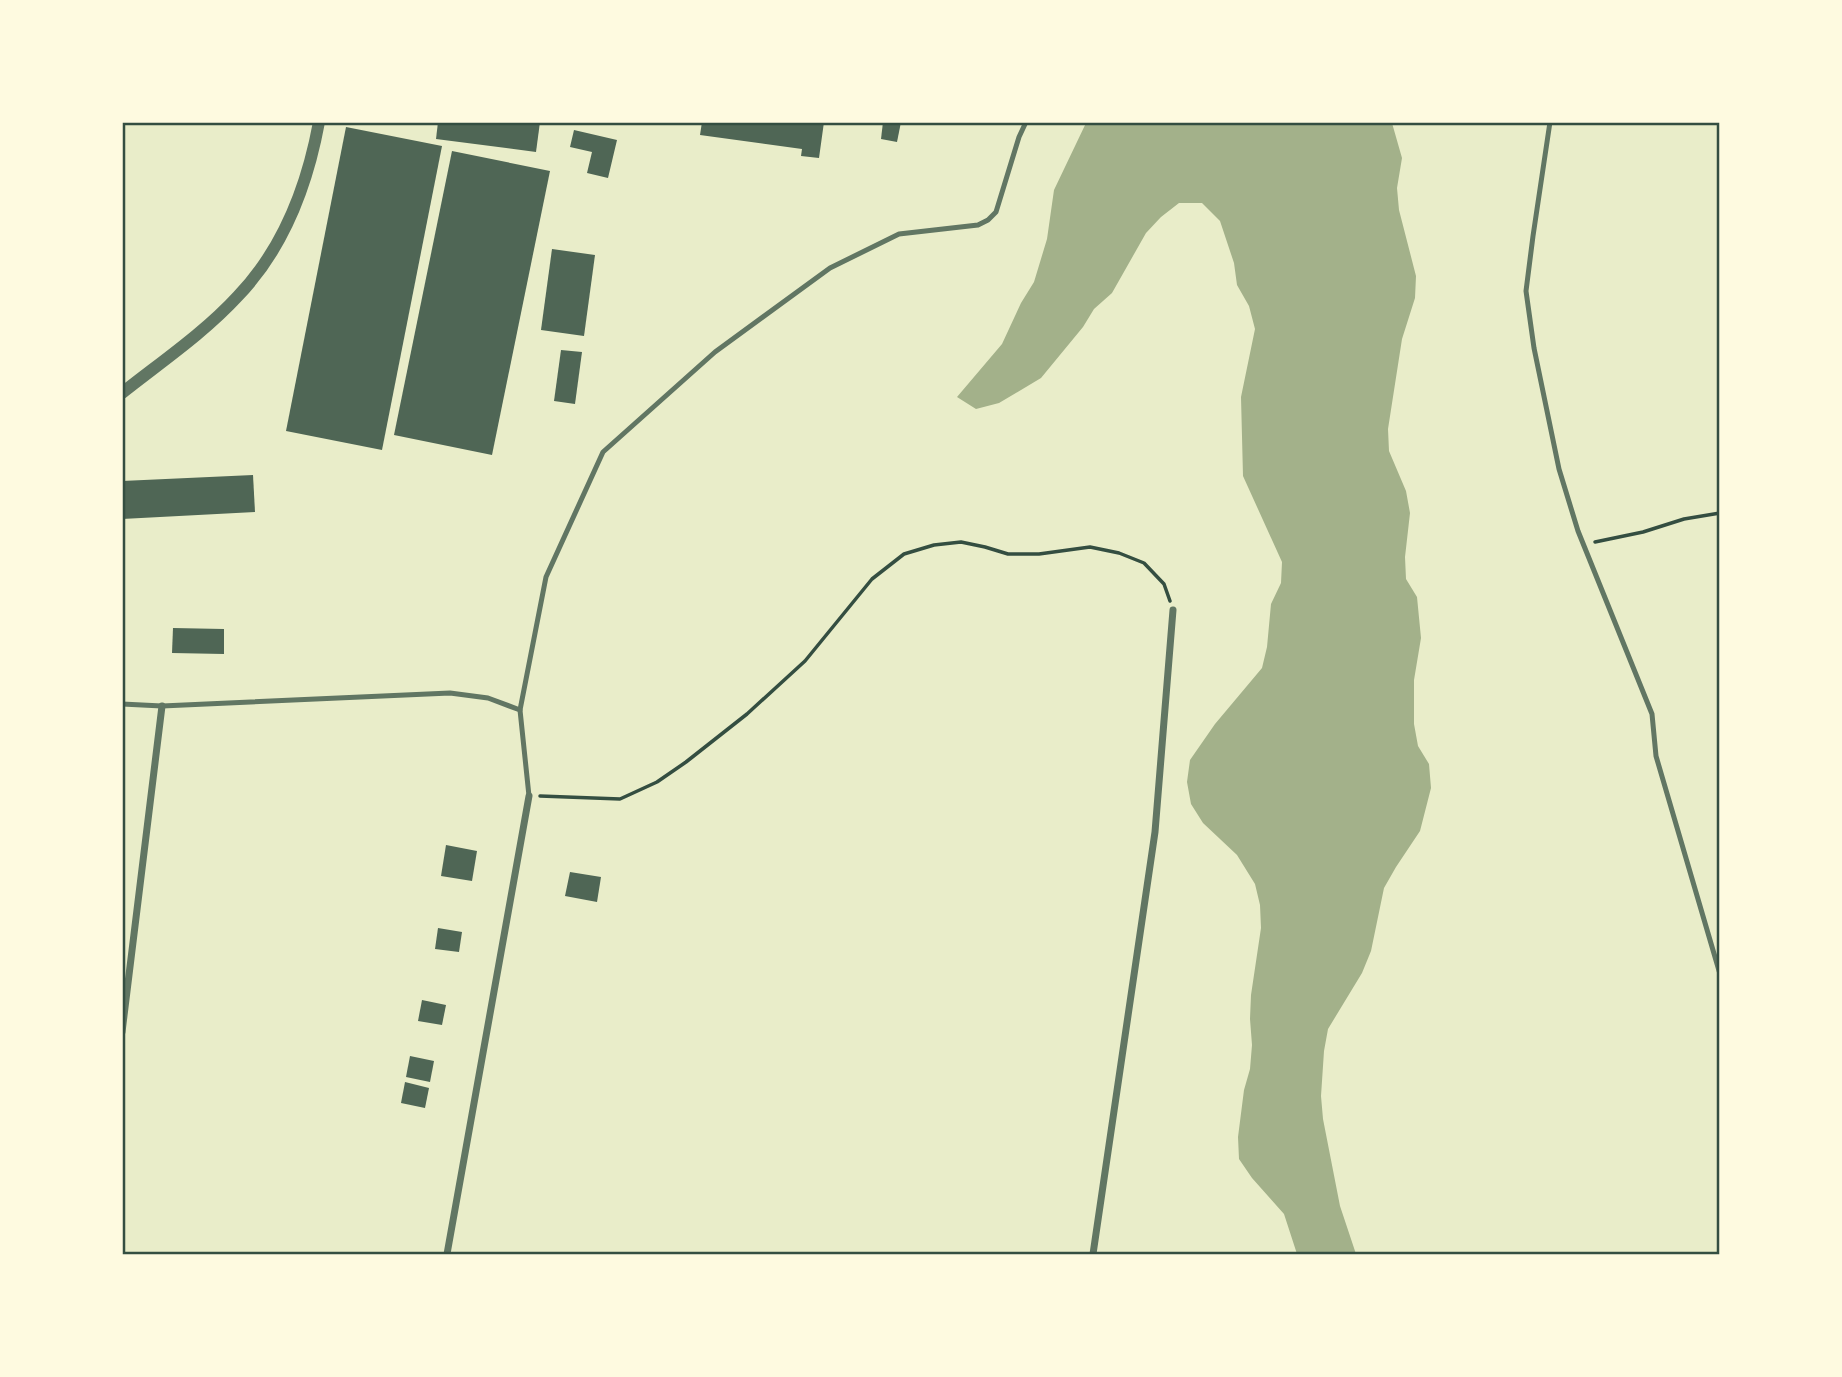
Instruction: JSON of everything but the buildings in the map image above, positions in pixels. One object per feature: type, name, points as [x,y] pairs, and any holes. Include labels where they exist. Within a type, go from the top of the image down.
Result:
[{"type":"street","points":[[122,393],[214,320],[259,272],[288,226],[303,185],[319,122]]},
{"type":"street","points":[[1093,1255],[1155,832],[1173,610]]},
{"type":"street","points":[[122,1032],[162,706]]},
{"type":"street","points":[[447,1255],[529,796]]},
{"type":"lane","points":[[529,796],[520,710],[546,577],[603,452],[715,352],[830,268],[899,234],[978,225],[988,220],[996,212],[1026,122]]},
{"type":"lane","points":[[1550,122],[1532,236],[1527,291],[1534,348],[1559,469],[1583,541],[1652,714],[1656,756],[1720,974]]},
{"type":"lane","points":[[122,704],[162,706],[450,693],[488,698],[520,710]]},
{"type":"path","points":[[1583,541],[1596,542],[1643,532],[1684,519],[1720,513]]},
{"type":"path","points":[[529,796],[620,799],[657,782],[747,714],[805,661],[872,579],[904,554],[934,545],[961,542],[1008,554],[1039,554],[1090,547],[1119,553],[1144,563],[1164,584],[1173,610]]},
{"type":"shaded area","points":[[1086,123],[1392,123],[1402,158],[1397,188],[1399,210],[1416,276],[1415,298],[1402,339],[1388,429],[1389,451],[1406,491],[1410,513],[1405,557],[1406,579],[1417,597],[1421,638],[1414,680],[1414,724],[1418,746],[1429,764],[1431,788],[1420,831],[1384,888],[1371,951],[1362,973],[1328,1029],[1324,1051],[1321,1096],[1323,1119],[1340,1206],[1356,1254],[1297,1254],[1284,1214],[1239,1159],[1238,1137],[1252,1045],[1251,995],[1261,928],[1260,905],[1255,884],[1237,855],[1203,823],[1191,804],[1187,782],[1190,760],[1215,724],[1262,668],[1271,604],[1281,583],[1282,562],[1243,476],[1241,397],[1255,329],[1249,306],[1237,285],[1234,263],[1220,221],[1202,203],[1179,203],[1146,233],[1112,293],[1094,309],[1083,327],[1041,378],[999,403],[976,409],[957,397],[1002,344],[1034,282],[1047,239],[1054,190]]}]
